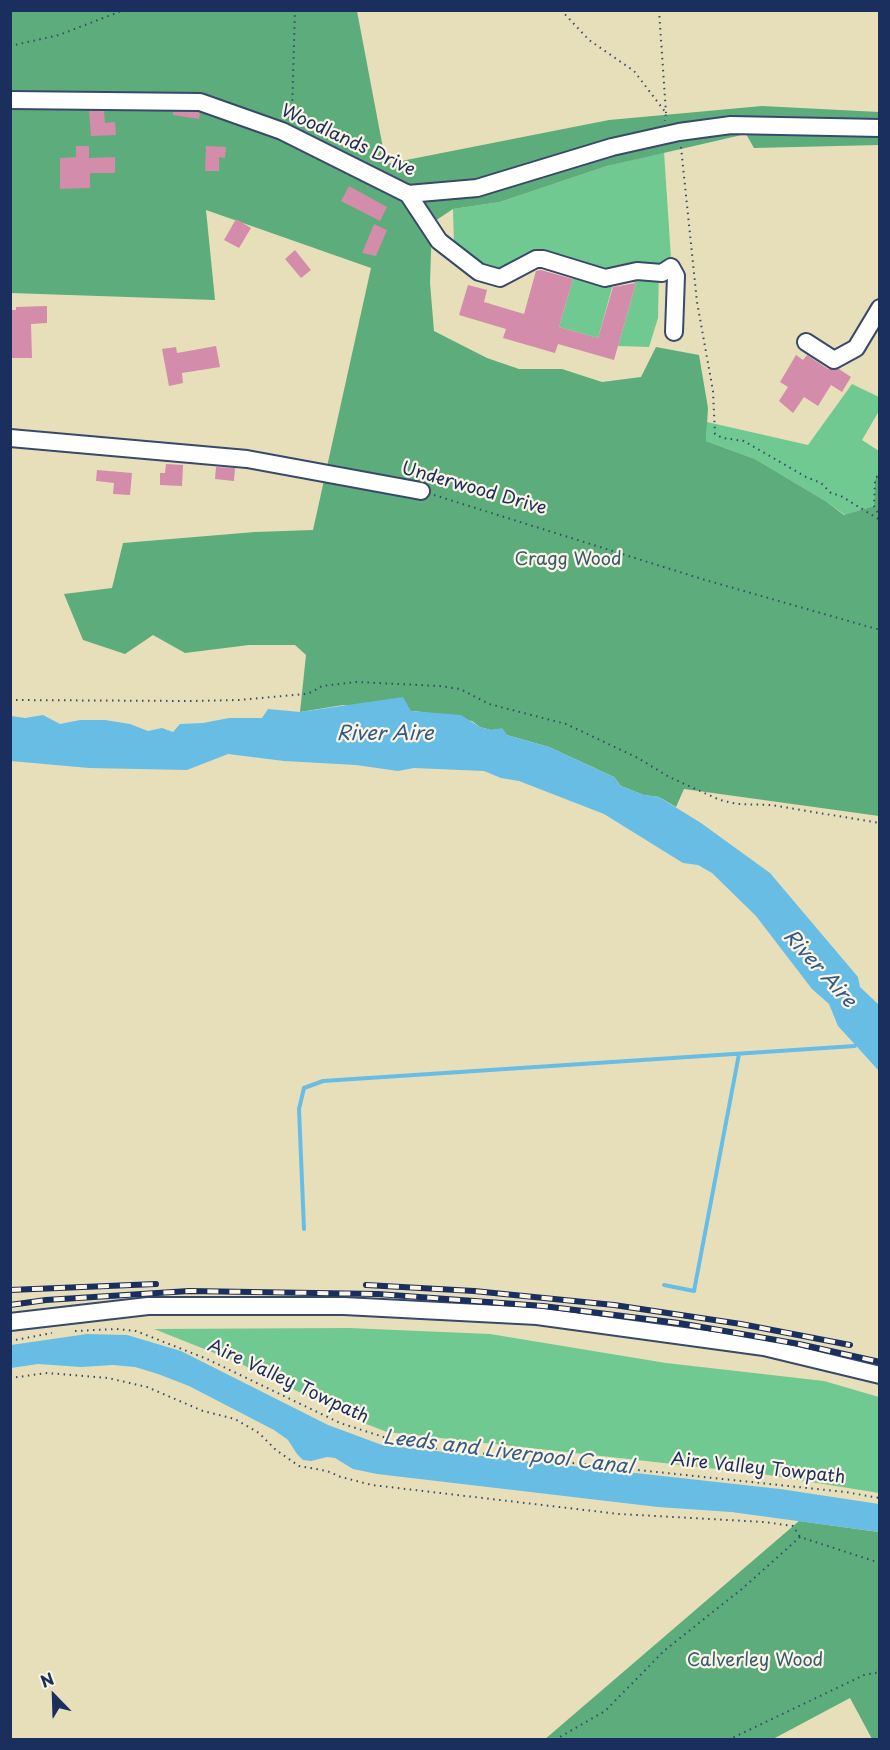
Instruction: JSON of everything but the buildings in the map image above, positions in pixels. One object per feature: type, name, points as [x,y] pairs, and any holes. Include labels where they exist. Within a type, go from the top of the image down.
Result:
[{"type":"street","name":"Woodlands Drive","points":[[10,100],[200,102],[282,131],[408,194],[477,188],[612,147],[731,124],[879,128]]},
{"type":"street","points":[[408,194],[439,241],[478,272],[500,278],[536,259],[543,259],[605,278],[637,271],[662,273],[671,267],[676,276],[674,332]]},
{"type":"street","points":[[806,342],[834,360],[855,348],[879,308]]},
{"type":"street","name":"Underwood Drive","points":[[10,438],[247,459],[422,491]]},
{"type":"street","points":[[10,1322],[159,1306],[344,1306],[537,1316],[764,1347],[879,1375]]},
{"type":"path","points":[[10,46],[59,35],[124,10]]},
{"type":"path","points":[[282,131],[292,112],[295,10]]},
{"type":"path","points":[[561,10],[589,40],[634,71],[666,113]]},
{"type":"path","points":[[659,10],[666,113],[672,134],[713,392],[716,434],[723,438],[744,441],[879,519]]},
{"type":"path","points":[[879,471],[875,480],[874,506],[879,519]]},
{"type":"path","name":"Underwood Drive","points":[[422,491],[702,579],[879,630]]},
{"type":"path","points":[[10,700],[229,700],[306,694],[322,686],[356,682],[440,686],[460,689],[489,704],[566,724],[638,758],[669,777],[720,800],[737,804],[771,805],[879,823]]},
{"type":"path","name":"Aire Valley Towpath","points":[[72,1331],[116,1329],[136,1331],[207,1359],[340,1423],[396,1441],[431,1448],[833,1491],[879,1498]]},
{"type":"path","points":[[10,1341],[56,1333]]},
{"type":"path","points":[[10,1378],[47,1373],[108,1378],[147,1387],[203,1411],[235,1419],[259,1432],[276,1450],[299,1466],[327,1471],[372,1485],[619,1514],[764,1522],[793,1526],[801,1537],[879,1563]]},
{"type":"path","points":[[555,1740],[605,1711],[665,1650],[743,1588],[801,1537]]},
{"type":"path","points":[[728,1740],[864,1675],[879,1672]]},
{"type":"green space","name":"Cragg Wood","points":[[11,11],[357,11],[386,164],[609,120],[762,106],[879,112],[879,145],[754,148],[746,134],[607,166],[500,202],[453,209],[432,223],[430,283],[434,331],[487,358],[519,369],[562,369],[602,382],[641,377],[656,347],[699,355],[708,408],[706,441],[755,459],[827,502],[844,515],[874,506],[875,480],[879,471],[879,816],[684,789],[676,807],[659,797],[644,795],[621,786],[614,777],[549,747],[507,735],[502,729],[491,730],[480,727],[472,721],[423,712],[343,705],[300,712],[306,655],[295,645],[249,645],[185,653],[153,635],[125,654],[83,640],[64,594],[112,588],[123,543],[255,532],[313,530],[371,268],[206,210],[215,300],[11,293]]},
{"type":"green space","points":[[664,152],[671,258],[659,270],[658,318],[649,347],[618,346],[636,283],[615,277],[598,338],[559,327],[575,272],[582,261],[545,252],[511,268],[490,268],[454,245],[453,209],[500,202],[607,166]]},
{"type":"green space","points":[[852,384],[879,397],[879,411],[862,440],[879,451],[879,471],[875,480],[874,506],[845,515],[755,459],[706,441],[707,422],[808,445]]},
{"type":"green space","points":[[349,1328],[490,1334],[666,1363],[824,1381],[879,1397],[879,1493],[762,1474],[387,1432],[361,1422],[237,1362],[154,1329]]},
{"type":"green space","name":"Calverley Wood","points":[[799,1521],[879,1532],[879,1739],[872,1739],[850,1698],[773,1739],[544,1740]]},
{"type":"water","name":"River Aire","points":[[403,697],[411,711],[461,715],[480,727],[491,730],[502,728],[507,735],[549,747],[614,777],[621,786],[644,795],[659,797],[701,823],[770,873],[858,977],[860,987],[879,1005],[879,1071],[838,1026],[829,1004],[812,989],[756,916],[712,873],[698,865],[683,863],[604,814],[519,781],[501,778],[484,771],[414,768],[398,771],[228,754],[187,770],[89,768],[11,761],[11,716],[25,718],[43,715],[60,724],[80,720],[105,720],[130,724],[148,731],[162,728],[173,732],[180,724],[203,723],[229,718],[262,718],[268,709],[300,712]]},
{"type":"water","points":[[87,1334],[127,1335],[181,1351],[328,1425],[382,1445],[780,1489],[879,1504],[879,1532],[731,1512],[658,1507],[377,1474],[353,1469],[335,1458],[303,1460],[288,1440],[274,1430],[189,1386],[135,1367],[38,1364],[11,1368],[11,1345]]},
{"type":"waterway","points":[[304,1229],[299,1109],[304,1088],[323,1081],[855,1046]]},
{"type":"waterway","points":[[664,1285],[694,1291],[739,1054]]},
{"type":"railway","points":[[10,1290],[156,1284]]},
{"type":"railway","points":[[366,1285],[474,1291],[614,1305],[741,1324],[850,1345]]},
{"type":"railway","points":[[10,1305],[46,1300],[189,1291],[378,1294],[543,1306],[679,1323],[799,1344],[880,1362]]},
{"type":"water label","name":"Leeds and Liverpool Canal","points":[[508,1453]]}]
